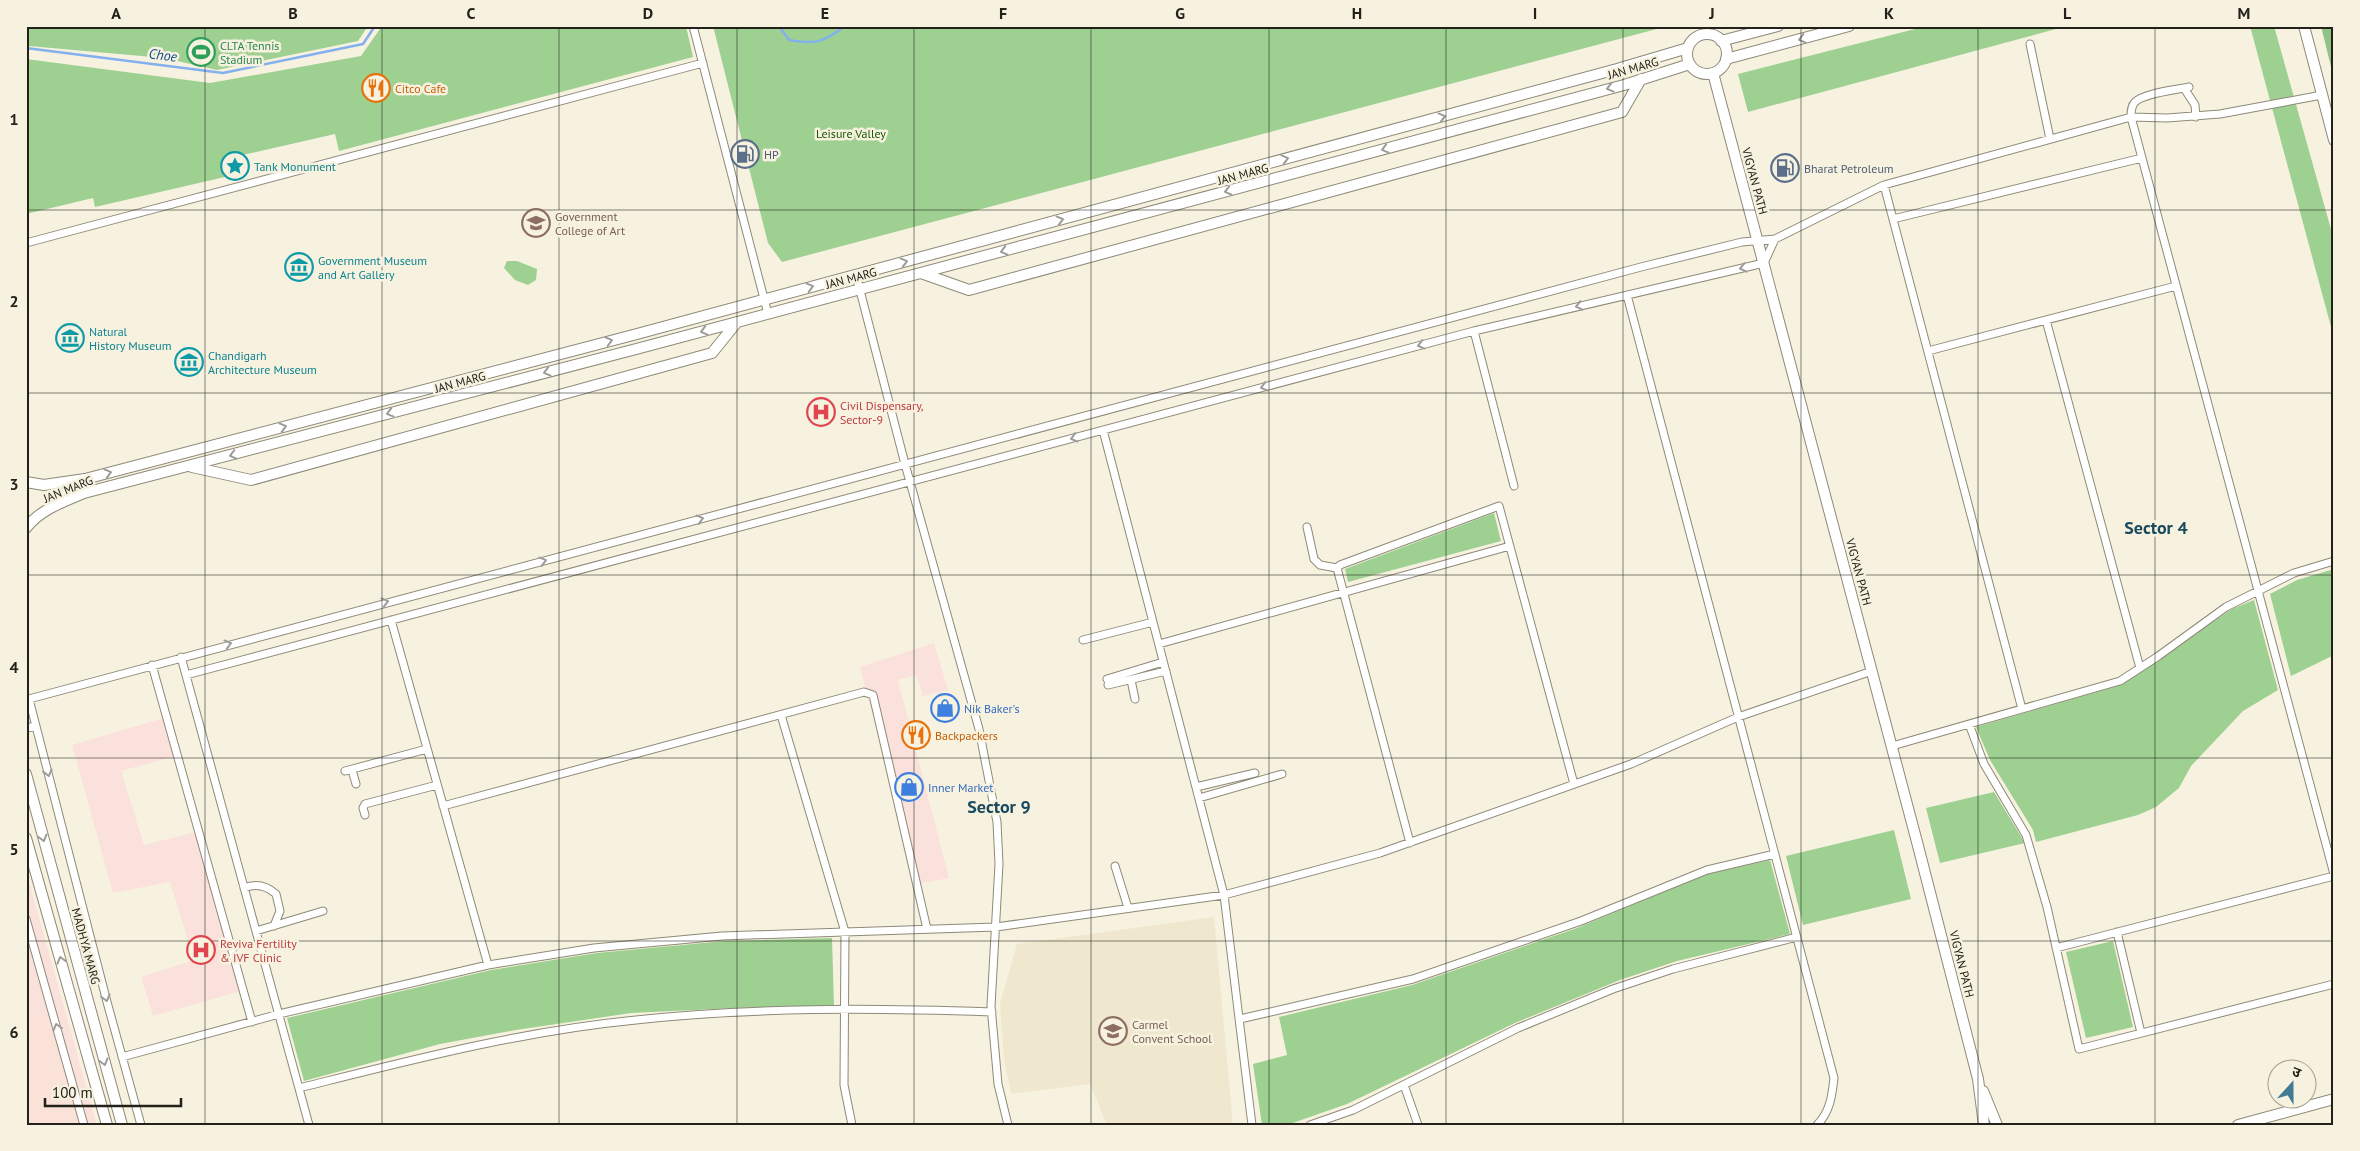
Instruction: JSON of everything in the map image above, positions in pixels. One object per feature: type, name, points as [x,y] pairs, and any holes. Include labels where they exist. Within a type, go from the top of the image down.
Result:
[{"type":"main road","points":[[1722,41],[1778,26]]},
{"type":"main road","points":[[1726,59],[1849,26]]},
{"type":"main road","points":[[2304,26],[2334,140]]},
{"type":"main road","points":[[1700,31],[1722,41],[1726,48],[1726,59],[1722,67],[1713,73],[1698,71],[1690,64],[1688,48],[1700,31]]},
{"type":"main road","name":"JAN MARG","points":[[26,482],[44,485],[85,479],[764,300],[1608,72],[1688,48]]},
{"type":"main road","name":"JAN MARG","points":[[26,528],[34,518],[51,507],[84,493],[768,314],[1641,80],[1690,64]]},
{"type":"main road","name":"VIGYAN PATH","points":[[1713,73],[1978,1078],[1984,1125]]},
{"type":"main road","points":[[921,273],[969,290],[1622,112],[1641,80]]},
{"type":"main road","points":[[188,466],[251,480],[712,354],[737,322]]},
{"type":"main road","name":"MADHYA MARG","points":[[26,774],[122,1125]]},
{"type":"main road","points":[[26,838],[107,1125]]},
{"type":"main road","name":"VIGYAN PATH","points":[[1978,1078],[1997,1125]]},
{"type":"main road","points":[[2238,1125],[2334,1099]]},
{"type":"street","points":[[693,26],[768,314]]},
{"type":"street","points":[[2030,44],[2050,139]]},
{"type":"street","points":[[26,243],[703,63]]},
{"type":"street","points":[[2056,948],[2334,875],[2131,117],[2132,107],[2136,101],[2147,96],[2186,87],[2195,105],[2196,116]]},
{"type":"street","points":[[141,1125],[30,699],[1641,267],[1758,239],[1776,239],[1884,184],[2131,117],[2196,116],[2255,109],[2322,95]]},
{"type":"street","points":[[1893,219],[2142,158]]},
{"type":"street","points":[[1884,184],[2022,709]]},
{"type":"street","points":[[186,675],[1474,331],[1627,294],[1764,264],[1776,239]]},
{"type":"street","points":[[856,275],[905,464],[979,729],[995,813],[999,864],[992,1012],[998,1084],[1008,1125]]},
{"type":"street","points":[[1928,351],[2176,286]]},
{"type":"street","points":[[1627,294],[1834,1078],[1832,1099],[1825,1117],[1817,1125]]},
{"type":"street","points":[[2046,320],[2140,668]]},
{"type":"street","points":[[1474,331],[1514,486]]},
{"type":"street","points":[[1103,430],[1224,895],[1252,1125]]},
{"type":"street","points":[[1337,568],[1340,564],[1499,506],[1574,784]]},
{"type":"street","points":[[1307,527],[1314,559],[1317,562],[1337,568]]},
{"type":"street","points":[[1159,644],[1510,546]]},
{"type":"street","points":[[1892,746],[2120,681],[2226,607],[2294,573],[2334,561]]},
{"type":"street","points":[[1337,568],[1410,843]]},
{"type":"street","points":[[391,620],[488,965]]},
{"type":"street","points":[[1083,640],[1153,622]]},
{"type":"street","points":[[181,657],[309,1125]]},
{"type":"street","points":[[1164,662],[1108,682],[1131,680],[1166,671]]},
{"type":"street","points":[[152,665],[252,1022]]},
{"type":"street","points":[[122,1057],[279,1014],[488,965],[594,948],[722,936],[996,927],[1224,895],[1380,854],[1631,764],[1738,717],[1872,671]]},
{"type":"street","points":[[1131,680],[1135,699]]},
{"type":"street","points":[[443,806],[864,692],[873,695],[927,929]]},
{"type":"street","points":[[781,715],[845,932],[844,1085],[852,1125]]},
{"type":"street","points":[[1968,724],[1984,764],[2026,835],[2056,948],[2079,1049],[2334,984]]},
{"type":"street","points":[[26,728],[36,726]]},
{"type":"street","points":[[356,784],[348,771],[427,749]]},
{"type":"street","points":[[1196,787],[1255,774]]},
{"type":"street","points":[[1199,798],[1282,774]]},
{"type":"street","points":[[365,814],[363,808],[365,804],[437,785]]},
{"type":"street","points":[[1240,1019],[1413,979],[1581,921],[1707,870],[1774,854]]},
{"type":"street","points":[[1115,866],[1128,908]]},
{"type":"street","points":[[244,888],[254,885],[264,886],[276,894],[280,911],[274,926]]},
{"type":"street","points":[[256,931],[323,911]]},
{"type":"street","points":[[26,919],[84,1125]]},
{"type":"street","points":[[2117,932],[2141,1033]]},
{"type":"street","points":[[1310,1125],[1353,1110],[1518,1028],[1613,989],[1673,969],[1796,937]]},
{"type":"street","points":[[299,1088],[454,1049],[536,1034],[646,1019],[760,1011],[894,1009],[992,1012]]},
{"type":"street","points":[[1404,1085],[1418,1125]]},
{"type":"shaded area","name":"Inner Market","points":[[934,643],[948,690],[923,696],[916,675],[898,680],[949,878],[917,884],[860,667]]},
{"type":"shaded area","points":[[164,718],[176,756],[121,771],[144,845],[196,832],[245,990],[153,1016],[141,977],[194,960],[170,882],[113,893],[72,745]]},
{"type":"shaded area","points":[[26,871],[97,1125],[26,1125]]},
{"type":"shaded area","name":"Carmel Convent School","points":[[1214,917],[1233,1125],[1107,1125],[1090,1084],[1011,1094],[1004,1060],[1000,1003],[1017,944]]},
{"type":"shaded area","points":[[48,1013],[77,1125],[26,1125],[26,1066],[33,1065],[26,1040],[26,1018]]},
{"type":"green space","name":"CLTA Tennis Stadium","points":[[26,26],[368,26],[358,41],[217,70],[164,58],[29,46]]},
{"type":"green space","points":[[382,26],[686,26],[693,57],[339,151],[335,134],[225,159],[229,176],[95,207],[93,198],[26,214],[26,59],[210,83],[361,56]]},
{"type":"green space","name":"Leisure Valley","points":[[713,26],[1668,26],[782,262],[768,243]]},
{"type":"green space","points":[[1927,26],[2067,26],[1748,112],[1738,74]]},
{"type":"green space","points":[[2250,26],[2274,26],[2334,240],[2334,338]]},
{"type":"green space","points":[[2321,26],[2334,26],[2334,79]]},
{"type":"green space","points":[[507,261],[517,261],[537,269],[536,280],[528,285],[515,280],[504,268]]},
{"type":"green space","points":[[1494,513],[1501,541],[1348,582],[1345,569]]},
{"type":"green space","points":[[2334,569],[2334,655],[2291,676],[2270,594],[2297,580]]},
{"type":"green space","points":[[2254,600],[2278,690],[2243,711],[2191,766],[2179,788],[2156,807],[2138,815],[2036,842],[2033,830],[1990,760],[1976,727],[2118,686],[2232,609]]},
{"type":"green space","points":[[1994,792],[2025,843],[1940,863],[1926,808]]},
{"type":"green space","points":[[1894,830],[1911,899],[1803,925],[1786,856]]},
{"type":"green space","points":[[1770,860],[1790,934],[1677,961],[1620,980],[1515,1023],[1347,1104],[1287,1125],[1262,1125],[1253,1064],[1287,1055],[1279,1017],[1412,985],[1577,928],[1707,874]]},
{"type":"green space","points":[[832,938],[834,1006],[756,1007],[631,1013],[516,1030],[440,1044],[304,1081],[287,1018],[491,970],[597,953],[725,941]]},
{"type":"green space","points":[[2113,941],[2133,1027],[2086,1038],[2066,952]]},
{"type":"waterway","name":"Choe","points":[[26,48],[223,73],[363,44],[375,26]]},
{"type":"waterway","name":"Choe","points":[[779,26],[789,40],[806,42],[825,39],[845,26]]},
{"type":"place","name":"CLTA Tennis Stadium","points":[[201,52]]},
{"type":"place","name":"Citco Cafe","points":[[376,88]]},
{"type":"place","name":"HP","points":[[745,154]]},
{"type":"place","name":"Tank Monument","points":[[235,166]]},
{"type":"place","name":"Bharat Petroleum","points":[[1785,168]]},
{"type":"place","name":"Government College of Art","points":[[536,223]]},
{"type":"place","name":"Government Museum and Art Gallery","points":[[299,267]]},
{"type":"place","name":"Natural History Museum","points":[[70,338]]},
{"type":"place","name":"Chandigarh Architecture Museum","points":[[189,362]]},
{"type":"place","name":"Civil Dispensary, Sector-9","points":[[821,412]]},
{"type":"place","name":"Nik Baker's","points":[[945,708]]},
{"type":"place","name":"Backpackers","points":[[916,735]]},
{"type":"place","name":"Inner Market","points":[[909,787]]},
{"type":"place","name":"Reviva Fertility & IVF Clinic","points":[[201,950]]},
{"type":"place","name":"Carmel Convent School","points":[[1113,1031]]},
{"type":"district","name":"Sector 4","points":[[2156,527]]},
{"type":"district","name":"Sector 9","points":[[999,806]]}]
